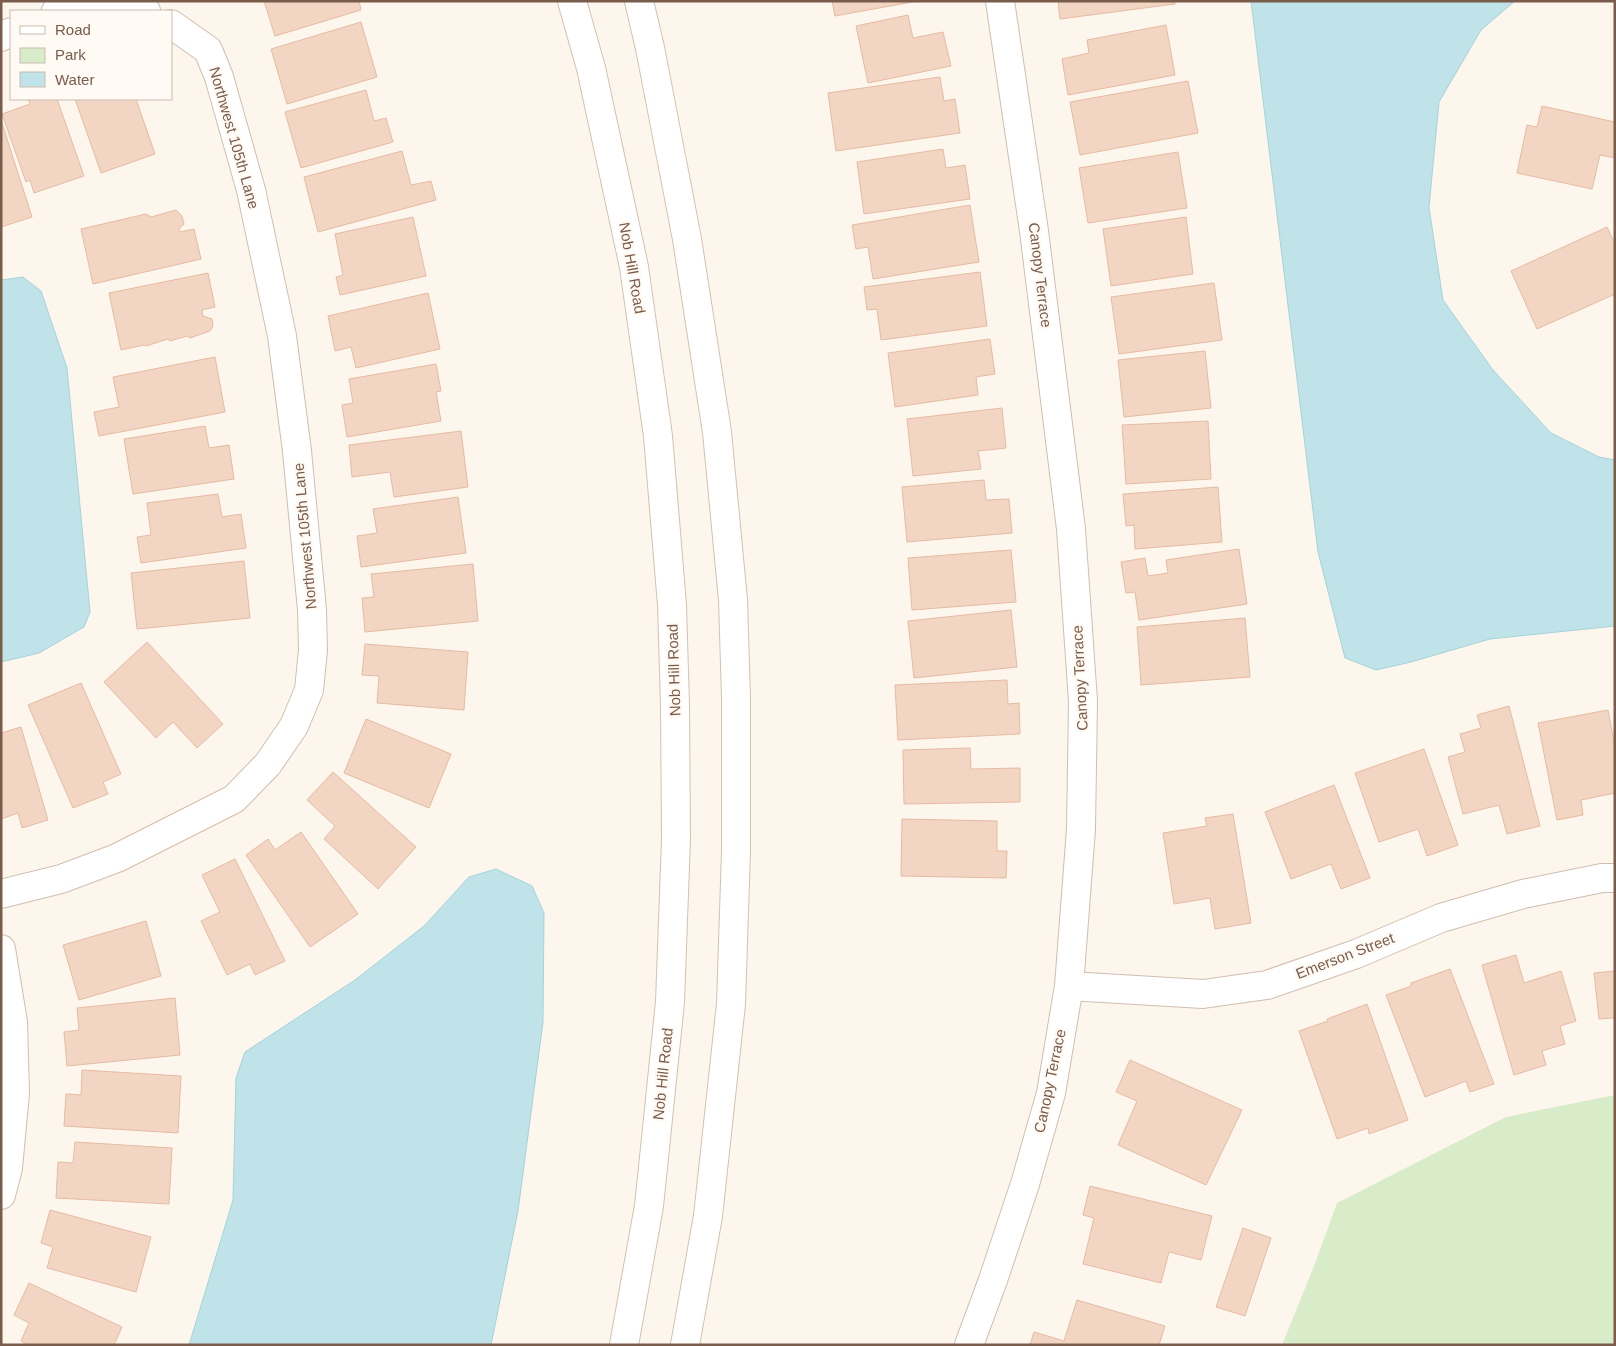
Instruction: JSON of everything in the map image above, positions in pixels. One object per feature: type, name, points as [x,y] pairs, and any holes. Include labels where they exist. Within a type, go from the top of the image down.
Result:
[{"type":"street","name":"Nob Hill Road","points":[[572,1],[592,68],[634,267],[658,436],[672,605],[676,839],[670,1002],[649,1206],[624,1345]]},
{"type":"street","points":[[639,1],[687,239],[717,432],[732,600],[736,698],[736,851],[731,1004],[708,1216],[685,1345]]},
{"type":"street","name":"Canopy Terrace","points":[[968,1345],[999,1263],[1051,1093],[1070,986],[1081,829],[1082,691],[1071,529],[1034,231],[1000,1]]},
{"type":"street","points":[[61,10],[89,4],[124,3],[143,10]]},
{"type":"street","name":"Northwest 105th Lane","points":[[1,894],[61,879],[117,858],[234,799],[268,764],[279,749],[294,726],[309,690],[313,650],[312,610],[297,451],[280,326],[251,190],[219,78],[208,50],[172,25]]},
{"type":"street","name":"Emerson Street","points":[[1070,986],[1203,994],[1267,985],[1356,954],[1441,918],[1523,894],[1602,878],[1615,878]]},
{"type":"street","points":[[1,949],[13,1022],[15,1093],[8,1168],[1,1195]]},
{"type":"green space","points":[[1615,1095],[1615,1345],[1282,1345],[1337,1203],[1506,1117]]},
{"type":"water","points":[[1251,1],[1515,1],[1481,30],[1439,102],[1429,207],[1443,300],[1493,370],[1551,433],[1599,457],[1615,460],[1615,626],[1490,639],[1376,670],[1345,658],[1318,552]]},
{"type":"water","points":[[23,277],[41,291],[67,368],[90,612],[84,627],[39,653],[1,662],[1,280]]},
{"type":"water","points":[[496,869],[532,886],[544,913],[543,1022],[518,1211],[491,1345],[189,1345],[233,1200],[236,1078],[245,1052],[355,980],[424,926],[469,877]]},
{"type":"building","points":[[264,1],[359,1],[361,10],[275,36]]},
{"type":"building","points":[[832,1],[918,1],[835,16]]},
{"type":"building","points":[[1058,1],[1175,1],[1175,4],[1060,19]]},
{"type":"building","points":[[908,15],[913,38],[943,32],[951,66],[868,83],[856,26]]},
{"type":"building","points":[[361,22],[377,77],[287,104],[271,49]]},
{"type":"building","points":[[1166,25],[1175,75],[1068,95],[1062,59],[1089,53],[1087,40]]},
{"type":"building","points":[[940,77],[944,101],[955,99],[960,133],[836,151],[828,93]]},
{"type":"building","points":[[1188,81],[1198,133],[1080,155],[1070,102]]},
{"type":"building","points":[[366,90],[374,121],[386,118],[393,142],[301,168],[285,112]]},
{"type":"building","points":[[28,100],[57,100],[84,176],[34,193],[30,180],[26,182],[2,114],[30,104]]},
{"type":"building","points":[[75,100],[136,100],[155,154],[101,173]]},
{"type":"building","points":[[1542,106],[1615,122],[1615,158],[1600,155],[1592,189],[1517,173],[1527,125],[1537,127]]},
{"type":"building","points":[[1,120],[32,217],[1,227]]},
{"type":"building","points":[[943,149],[946,168],[965,165],[970,199],[864,214],[857,162]]},
{"type":"building","points":[[402,151],[411,185],[431,181],[436,200],[318,232],[304,177]]},
{"type":"building","points":[[1178,152],[1187,208],[1088,223],[1079,168]]},
{"type":"building","points":[[970,205],[979,262],[873,279],[868,247],[856,249],[852,225]]},
{"type":"building","points":[[176,210],[182,216],[184,224],[179,229],[180,232],[194,229],[201,259],[93,284],[81,229],[146,214],[151,217]]},
{"type":"building","points":[[413,217],[426,276],[340,295],[336,277],[343,275],[335,234]]},
{"type":"building","points":[[1186,217],[1193,274],[1111,286],[1103,229]]},
{"type":"building","points":[[1607,227],[1615,244],[1615,294],[1537,329],[1511,271]]},
{"type":"building","points":[[980,272],[987,326],[881,340],[877,309],[867,310],[864,287]]},
{"type":"building","points":[[208,273],[215,307],[202,310],[203,316],[212,319],[213,326],[210,331],[190,338],[187,336],[170,341],[168,339],[146,346],[121,350],[109,293]]},
{"type":"building","points":[[1214,283],[1222,340],[1119,354],[1111,297]]},
{"type":"building","points":[[428,293],[440,349],[356,368],[351,347],[335,351],[328,316]]},
{"type":"building","points":[[990,339],[995,374],[976,377],[978,395],[895,407],[888,353]]},
{"type":"building","points":[[1205,351],[1211,408],[1124,417],[1118,360]]},
{"type":"building","points":[[215,357],[225,412],[99,436],[94,412],[119,407],[113,377]]},
{"type":"building","points":[[436,364],[441,391],[436,392],[441,421],[347,437],[342,405],[353,403],[349,379]]},
{"type":"building","points":[[1002,408],[1006,448],[978,451],[981,469],[913,476],[907,419]]},
{"type":"building","points":[[1208,421],[1211,479],[1126,484],[1122,425]]},
{"type":"building","points":[[205,426],[209,448],[229,445],[234,479],[133,494],[124,439]]},
{"type":"building","points":[[461,431],[468,487],[394,497],[390,472],[352,477],[349,445]]},
{"type":"building","points":[[984,480],[986,500],[1009,499],[1012,533],[907,542],[902,487]]},
{"type":"building","points":[[1218,487],[1222,542],[1135,549],[1134,525],[1126,526],[1123,494]]},
{"type":"building","points":[[218,494],[222,517],[241,514],[246,548],[141,563],[137,537],[151,535],[147,503]]},
{"type":"building","points":[[458,497],[466,553],[361,567],[357,536],[377,533],[373,509]]},
{"type":"building","points":[[1239,549],[1247,604],[1139,620],[1135,592],[1126,593],[1121,562],[1145,558],[1148,576],[1168,573],[1166,560]]},
{"type":"building","points":[[1011,550],[1016,602],[912,610],[908,558]]},
{"type":"building","points":[[244,561],[250,618],[137,629],[131,573]]},
{"type":"building","points":[[473,564],[478,621],[365,632],[362,598],[374,597],[371,574]]},
{"type":"building","points":[[1011,610],[1017,667],[914,678],[908,621]]},
{"type":"building","points":[[1245,618],[1250,677],[1141,685],[1137,627]]},
{"type":"building","points":[[147,642],[223,724],[197,748],[173,722],[156,738],[104,682]]},
{"type":"building","points":[[365,644],[468,652],[464,710],[377,703],[379,676],[362,675]]},
{"type":"building","points":[[1007,680],[1008,704],[1019,703],[1020,734],[898,740],[895,685]]},
{"type":"building","points":[[81,683],[121,774],[103,782],[108,794],[73,808],[28,705]]},
{"type":"building","points":[[1509,706],[1540,826],[1507,834],[1499,805],[1463,814],[1448,757],[1465,752],[1460,734],[1481,728],[1477,715]]},
{"type":"building","points":[[1608,710],[1615,747],[1615,793],[1581,800],[1583,815],[1557,820],[1538,723]]},
{"type":"building","points":[[366,719],[451,754],[429,808],[344,773]]},
{"type":"building","points":[[21,727],[48,820],[22,828],[18,813],[1,819],[1,733]]},
{"type":"building","points":[[970,748],[971,769],[1020,768],[1020,802],[904,804],[903,750]]},
{"type":"building","points":[[1424,749],[1458,845],[1427,856],[1418,829],[1379,842],[1355,773]]},
{"type":"building","points":[[333,772],[416,847],[378,889],[324,839],[335,826],[307,800]]},
{"type":"building","points":[[1334,785],[1370,878],[1341,889],[1331,864],[1291,879],[1265,812]]},
{"type":"building","points":[[1233,814],[1251,923],[1215,929],[1210,898],[1174,904],[1163,833],[1207,826],[1205,818]]},
{"type":"building","points":[[902,819],[997,821],[997,851],[1007,851],[1006,878],[901,876]]},
{"type":"building","points":[[301,832],[358,914],[310,947],[246,855],[268,839],[275,850]]},
{"type":"building","points":[[235,859],[285,961],[255,975],[250,964],[227,975],[201,921],[220,912],[202,875]]},
{"type":"building","points":[[146,921],[161,976],[79,1000],[63,945]]},
{"type":"building","points":[[1516,955],[1524,983],[1561,971],[1576,1021],[1560,1026],[1565,1044],[1542,1051],[1546,1065],[1514,1075],[1482,965]]},
{"type":"building","points":[[1450,969],[1494,1084],[1470,1092],[1466,1081],[1425,1097],[1386,995],[1411,986],[1411,983]]},
{"type":"building","points":[[1615,971],[1615,1025],[1614,1018],[1599,1019],[1594,973]]},
{"type":"building","points":[[175,998],[180,1055],[67,1066],[64,1032],[79,1030],[77,1008]]},
{"type":"building","points":[[1367,1004],[1408,1120],[1369,1134],[1368,1128],[1337,1139],[1299,1031]]},
{"type":"building","points":[[1130,1060],[1242,1110],[1206,1185],[1118,1145],[1137,1101],[1116,1092]]},
{"type":"building","points":[[82,1070],[181,1076],[178,1133],[64,1126],[66,1094],[81,1095]]},
{"type":"building","points":[[75,1142],[172,1148],[169,1204],[56,1198],[58,1162],[73,1163]]},
{"type":"building","points":[[1090,1186],[1212,1216],[1201,1260],[1169,1252],[1161,1283],[1083,1264],[1094,1218],[1083,1215]]},
{"type":"building","points":[[50,1210],[151,1237],[136,1292],[47,1268],[53,1247],[41,1243]]},
{"type":"building","points":[[1243,1228],[1271,1238],[1245,1316],[1216,1307]]},
{"type":"building","points":[[29,1283],[122,1327],[114,1345],[28,1345],[21,1341],[29,1323],[14,1315]]},
{"type":"building","points":[[1077,1300],[1165,1326],[1159,1345],[1030,1345],[1034,1332],[1064,1341]]}]
